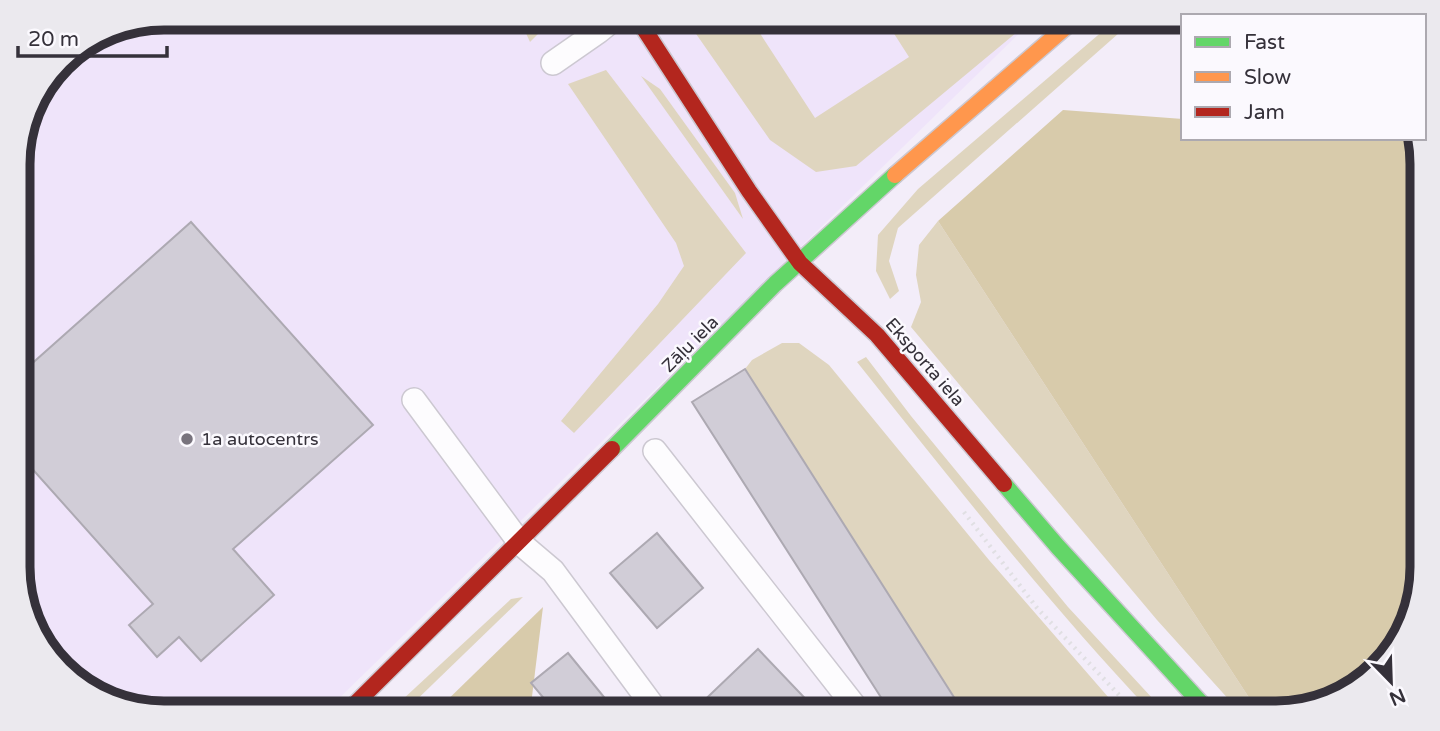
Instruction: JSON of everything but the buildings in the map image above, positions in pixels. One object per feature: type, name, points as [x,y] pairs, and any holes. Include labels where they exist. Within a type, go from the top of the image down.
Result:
[{"type":"street","name":"Eksporta iela","points":[[645,30],[749,191],[800,263],[877,335],[1058,547],[1199,701]]},
{"type":"street","name":"Zāļu iela","points":[[358,701],[520,543],[775,284],[853,211],[1062,30]]},
{"type":"lane","points":[[554,63],[601,30]]},
{"type":"lane","points":[[415,400],[520,543],[554,572],[649,701]]},
{"type":"lane","points":[[655,451],[851,701]]},
{"type":"path","points":[[963,511],[1037,608],[1125,701]]},
{"type":"shaded area","points":[[164,30],[1023,30],[336,701],[138,699],[89,679],[63,656],[52,642],[34,602],[30,567],[30,155],[34,129],[48,97],[75,63],[97,48],[129,34]]},
{"type":"shaded area","points":[[524,30],[542,30],[530,42]]},
{"type":"shaded area","points":[[693,30],[758,30],[815,118],[909,57],[892,30],[1020,30],[856,166],[816,172],[770,140]]},
{"type":"shaded area","points":[[1104,30],[1122,30],[898,228],[889,261],[899,291],[890,299],[876,271],[878,235],[918,189]]},
{"type":"shaded area","points":[[606,70],[746,253],[574,433],[561,421],[658,304],[684,266],[676,243],[568,84]]},
{"type":"shaded area","points":[[641,76],[660,89],[735,193],[743,219]]},
{"type":"shaded area","points":[[1063,110],[1181,119],[1181,140],[1408,140],[1410,567],[1406,602],[1384,647],[1356,647],[1356,675],[1351,679],[1302,699],[1251,701],[938,221]]},
{"type":"shaded area","points":[[938,221],[1251,701],[1230,701],[1157,620],[911,327],[921,302],[916,275],[919,245]]},
{"type":"shaded area","points":[[782,343],[799,343],[829,365],[989,560],[1112,701],[952,701],[745,369],[752,360]]},
{"type":"shaded area","points":[[866,357],[1068,607],[1155,701],[1141,701],[1113,671],[964,496],[857,362]]},
{"type":"shaded area","points":[[523,597],[415,701],[401,701],[511,599]]},
{"type":"shaded area","points":[[543,607],[531,701],[446,701]]},
{"type":"traffic: fast","points":[[612,449],[775,284],[895,175]]},
{"type":"traffic: fast","points":[[1004,484],[1199,701]]},
{"type":"traffic: slow","points":[[895,175],[1062,30]]},
{"type":"traffic: jam","points":[[645,30],[749,191],[800,263],[877,335],[1004,484]]},
{"type":"traffic: jam","points":[[358,701],[612,449]]},
{"type":"place","name":"1a autocentrs","points":[[187,439]]}]
